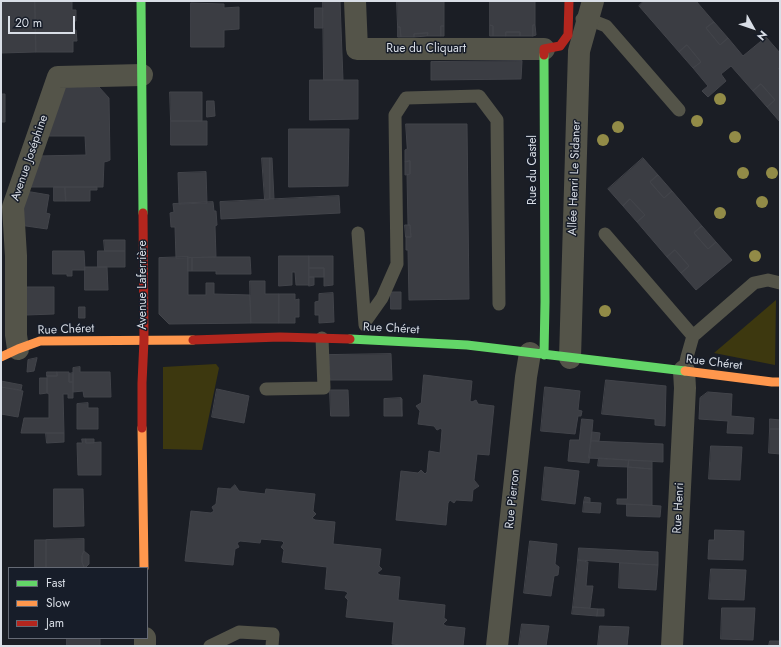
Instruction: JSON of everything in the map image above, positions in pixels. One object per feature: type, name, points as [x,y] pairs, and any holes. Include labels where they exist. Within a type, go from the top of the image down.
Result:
[{"type":"street","name":"Avenue Laferrière","points":[[141,1],[144,340],[142,383],[144,567]]},
{"type":"street","name":"Rue du Cliquart","points":[[355,1],[357,49],[544,49]]},
{"type":"street","points":[[544,49],[560,46],[583,13],[569,1]]},
{"type":"street","name":"Allée Henri Le Sidaner","points":[[570,358],[579,51],[583,13]]},
{"type":"street","name":"Rue du Castel","points":[[537,354],[545,302],[544,49]]},
{"type":"street","name":"Avenue Joséphine","points":[[9,353],[16,335],[16,256],[13,207],[58,77],[142,76]]},
{"type":"street","name":"Rue Chéret","points":[[9,353],[40,341],[182,340],[280,337],[367,339],[467,345],[780,382]]},
{"type":"street","name":"Rue Pierron","points":[[497,646],[525,385],[537,354]]},
{"type":"street","name":"Rue Henri","points":[[672,646],[685,388],[684,371]]},
{"type":"lane","points":[[583,13],[606,26],[678,110]]},
{"type":"lane","points":[[365,322],[382,298],[397,264],[396,115],[406,98],[479,96],[497,120],[499,304]]},
{"type":"lane","points":[[358,233],[367,339]]},
{"type":"lane","points":[[605,234],[694,336]]},
{"type":"lane","points":[[684,371],[694,336],[754,283],[768,280],[780,283]]},
{"type":"lane","points":[[266,389],[324,388],[322,338]]},
{"type":"lane","points":[[210,646],[239,632],[273,634],[272,646]]},
{"type":"shaded area","points":[[776,300],[775,365],[714,353]]},
{"type":"shaded area","points":[[216,364],[219,368],[202,450],[163,449],[163,367]]},
{"type":"building","points":[[1,1],[35,1],[36,52],[1,53]]},
{"type":"building","points":[[35,1],[72,1],[72,10],[76,10],[76,21],[73,21],[73,30],[76,30],[77,41],[73,41],[73,52],[36,52]]},
{"type":"building","points":[[323,1],[340,1],[343,80],[324,80]]},
{"type":"building","points":[[397,1],[444,1],[444,26],[441,26],[441,36],[427,36],[428,33],[414,34],[414,37],[401,37],[400,27],[398,27]]},
{"type":"building","points":[[490,1],[535,1],[535,25],[533,25],[533,36],[520,36],[520,32],[506,32],[506,36],[493,36],[493,26],[490,25]]},
{"type":"building","points":[[644,1],[696,1],[714,22],[706,28],[720,45],[728,38],[743,56],[766,37],[780,53],[780,67],[778,69],[780,70],[780,122],[767,107],[775,100],[761,84],[753,91],[731,66],[721,74],[726,81],[708,97],[702,91],[708,86],[693,68],[701,62],[687,45],[679,52],[639,6]]},
{"type":"building","points":[[191,3],[224,4],[224,8],[239,7],[239,29],[224,30],[224,47],[191,47]]},
{"type":"building","points":[[315,8],[323,8],[323,28],[315,28]]},
{"type":"building","points":[[714,22],[728,38],[720,45],[706,28]]},
{"type":"building","points":[[490,25],[493,26],[493,36],[490,36]]},
{"type":"building","points":[[533,25],[535,25],[536,35],[533,36]]},
{"type":"building","points":[[441,26],[444,26],[444,36],[441,36]]},
{"type":"building","points":[[398,27],[400,27],[401,37],[398,37]]},
{"type":"building","points":[[506,32],[520,32],[520,36],[506,36]]},
{"type":"building","points":[[428,33],[427,36],[414,37],[414,34]]},
{"type":"building","points":[[687,45],[701,62],[693,68],[679,52]]},
{"type":"building","points":[[522,61],[521,79],[431,80],[431,62]]},
{"type":"building","points":[[310,80],[358,80],[358,119],[310,120]]},
{"type":"building","points":[[761,84],[775,100],[767,107],[753,91]]},
{"type":"building","points":[[98,86],[109,98],[110,160],[104,162],[103,187],[26,187],[38,156],[86,155],[85,136],[45,136],[63,87]]},
{"type":"building","points":[[170,92],[202,92],[202,121],[171,121]]},
{"type":"building","points":[[1,94],[5,94],[5,122],[1,122]]},
{"type":"building","points":[[207,101],[214,101],[215,116],[207,117]]},
{"type":"building","points":[[171,121],[207,121],[207,145],[171,145]]},
{"type":"building","points":[[406,124],[467,124],[469,299],[409,300],[408,250],[406,250],[406,237],[411,237],[410,225],[408,225],[407,175],[410,174],[410,161],[405,162],[405,150],[407,149]]},
{"type":"building","points":[[289,129],[349,129],[348,186],[289,187]]},
{"type":"building","points":[[262,158],[270,158],[270,199],[265,200]]},
{"type":"building","points":[[270,158],[272,158],[274,199],[270,199]]},
{"type":"building","points":[[643,158],[658,175],[650,182],[664,198],[672,191],[702,226],[694,233],[708,249],[716,242],[732,260],[696,290],[681,273],[689,266],[675,250],[667,257],[637,222],[645,215],[630,199],[623,206],[608,189]]},
{"type":"building","points":[[410,161],[410,174],[405,175],[405,162]]},
{"type":"building","points":[[206,172],[207,203],[179,204],[178,173]]},
{"type":"building","points":[[658,175],[672,191],[664,198],[650,182]]},
{"type":"building","points":[[54,187],[65,187],[66,201],[54,201]]},
{"type":"building","points":[[65,187],[97,187],[97,190],[90,190],[90,201],[66,201]]},
{"type":"building","points":[[25,191],[49,195],[46,213],[50,214],[47,229],[19,225]]},
{"type":"building","points":[[339,196],[340,213],[221,219],[220,202]]},
{"type":"building","points":[[630,199],[645,215],[637,222],[623,206]]},
{"type":"building","points":[[213,202],[214,211],[216,211],[217,225],[215,226],[216,257],[176,258],[175,227],[171,227],[170,213],[174,212],[173,204]]},
{"type":"building","points":[[405,225],[410,225],[411,237],[406,237]]},
{"type":"building","points":[[702,226],[716,242],[708,249],[694,233]]},
{"type":"building","points":[[104,240],[125,240],[125,251],[105,251]]},
{"type":"building","points":[[675,250],[689,266],[681,273],[667,257]]},
{"type":"building","points":[[53,251],[84,251],[85,270],[72,270],[72,276],[67,276],[67,274],[53,274]]},
{"type":"building","points":[[98,251],[125,251],[125,267],[98,267]]},
{"type":"building","points":[[279,256],[309,256],[309,285],[296,285],[295,272],[292,272],[292,285],[279,286]]},
{"type":"building","points":[[309,256],[333,256],[333,285],[324,286],[324,268],[309,268]]},
{"type":"building","points":[[188,257],[192,258],[192,271],[188,271]]},
{"type":"building","points":[[188,257],[188,295],[206,295],[206,283],[214,283],[214,294],[250,295],[251,323],[169,324],[159,314],[159,258]]},
{"type":"building","points":[[250,257],[251,274],[216,274],[216,271],[192,271],[192,258]]},
{"type":"building","points":[[85,267],[107,267],[108,290],[85,290]]},
{"type":"building","points":[[309,268],[324,268],[324,277],[309,277]]},
{"type":"building","points":[[309,277],[314,277],[314,285],[309,286]]},
{"type":"building","points":[[250,281],[265,281],[265,294],[279,294],[279,323],[251,323]]},
{"type":"building","points":[[27,287],[54,287],[54,314],[27,315]]},
{"type":"building","points":[[391,292],[401,292],[401,309],[391,309]]},
{"type":"building","points":[[333,293],[334,322],[319,323],[319,315],[315,315],[315,302],[319,301],[319,294]]},
{"type":"building","points":[[279,294],[295,294],[295,300],[299,299],[299,317],[295,317],[295,323],[279,323]]},
{"type":"building","points":[[79,307],[85,307],[85,318],[79,318]]},
{"type":"building","points":[[391,354],[392,380],[330,380],[329,355]]},
{"type":"building","points":[[37,358],[34,371],[27,372],[28,360]]},
{"type":"building","points":[[80,367],[80,372],[110,372],[111,397],[84,397],[83,391],[73,392],[73,368]]},
{"type":"building","points":[[47,372],[57,372],[57,376],[47,376]]},
{"type":"building","points":[[57,372],[69,372],[69,382],[73,382],[73,398],[68,398],[68,394],[63,394],[64,433],[21,433],[24,418],[49,418],[47,376],[57,376]]},
{"type":"building","points":[[73,373],[73,382],[69,382],[69,374]]},
{"type":"building","points":[[424,375],[472,381],[470,401],[472,402],[476,400],[478,404],[494,406],[489,455],[477,454],[474,480],[479,486],[473,490],[472,501],[456,500],[454,503],[450,500],[448,503],[446,525],[396,520],[401,471],[418,473],[421,470],[425,474],[427,472],[429,451],[440,453],[441,428],[437,430],[434,426],[418,424],[420,411],[416,406],[421,403]]},
{"type":"building","points":[[40,378],[47,378],[47,393],[40,394]]},
{"type":"building","points":[[606,380],[666,386],[665,426],[655,425],[655,419],[602,414]]},
{"type":"building","points":[[1,381],[22,385],[21,390],[1,387]]},
{"type":"building","points":[[1,387],[23,391],[18,417],[1,414]]},
{"type":"building","points":[[545,387],[580,391],[578,410],[582,411],[581,416],[578,416],[575,434],[541,431]]},
{"type":"building","points":[[217,389],[249,396],[244,423],[212,417]]},
{"type":"building","points":[[330,390],[348,390],[349,416],[331,416]]},
{"type":"building","points":[[708,392],[732,394],[731,416],[754,418],[753,434],[727,433],[728,421],[699,419],[700,398]]},
{"type":"building","points":[[401,398],[402,416],[384,416],[384,399]]},
{"type":"building","points":[[88,403],[88,408],[98,408],[98,429],[77,429],[77,404]]},
{"type":"building","points":[[582,419],[593,420],[589,463],[568,461],[570,440],[579,440]]},
{"type":"building","points":[[770,419],[780,420],[780,429],[770,429]]},
{"type":"building","points":[[770,429],[780,429],[780,454],[769,453]]},
{"type":"building","points":[[592,432],[600,433],[599,441],[591,441]]},
{"type":"building","points":[[46,433],[64,433],[64,442],[47,443]]},
{"type":"building","points":[[82,439],[86,439],[86,443],[101,442],[101,475],[78,475],[77,443],[82,443]]},
{"type":"building","points":[[86,439],[94,439],[94,443],[86,443]]},
{"type":"building","points":[[591,441],[663,444],[663,462],[589,458]]},
{"type":"building","points":[[711,446],[742,447],[740,480],[709,479]]},
{"type":"building","points":[[599,458],[629,460],[628,467],[598,466]]},
{"type":"building","points":[[629,460],[652,461],[652,469],[628,467]]},
{"type":"building","points":[[545,467],[579,471],[575,504],[542,500]]},
{"type":"building","points":[[628,467],[652,469],[652,505],[617,504],[617,499],[627,499]]},
{"type":"building","points":[[235,485],[239,491],[265,494],[266,489],[315,494],[313,511],[316,514],[312,518],[315,520],[335,522],[333,544],[381,549],[379,566],[382,569],[377,573],[380,575],[400,577],[398,600],[445,605],[444,618],[447,620],[443,624],[446,626],[465,628],[463,646],[411,646],[392,644],[394,622],[346,617],[348,600],[345,597],[348,593],[345,591],[325,589],[327,567],[282,562],[284,550],[281,547],[284,543],[282,541],[261,539],[260,543],[240,541],[237,543],[239,547],[235,549],[233,565],[185,561],[191,511],[211,513],[214,511],[212,507],[216,504],[218,488],[230,489]]},
{"type":"building","points":[[54,489],[83,489],[84,526],[54,527]]},
{"type":"building","points":[[585,497],[590,498],[590,503],[584,502]]},
{"type":"building","points":[[584,502],[601,503],[600,513],[583,512]]},
{"type":"building","points":[[627,504],[661,506],[660,517],[627,516]]},
{"type":"building","points":[[715,530],[744,531],[743,560],[708,559],[709,540],[714,540]]},
{"type":"building","points":[[84,539],[84,551],[82,556],[84,567],[46,567],[46,540]]},
{"type":"building","points":[[35,540],[46,540],[46,567],[35,567]]},
{"type":"building","points":[[530,541],[557,544],[555,564],[559,567],[558,575],[554,576],[551,596],[524,593]]},
{"type":"building","points":[[579,548],[658,552],[658,565],[578,560]]},
{"type":"building","points":[[84,551],[89,555],[89,564],[86,567],[84,567],[82,562]]},
{"type":"building","points":[[578,560],[588,562],[586,586],[593,586],[590,608],[573,607]]},
{"type":"building","points":[[620,563],[658,565],[656,590],[619,588]]},
{"type":"building","points":[[711,569],[746,570],[744,600],[709,599]]},
{"type":"building","points":[[573,607],[598,609],[597,616],[572,614]]},
{"type":"building","points":[[722,608],[755,608],[753,640],[721,639]]},
{"type":"building","points":[[598,609],[604,609],[604,616],[597,616]]},
{"type":"building","points":[[522,624],[549,626],[546,646],[519,646]]},
{"type":"building","points":[[600,626],[629,627],[627,646],[598,646]]},
{"type":"building","points":[[67,639],[100,639],[100,646],[67,646]]},
{"type":"building","points":[[770,641],[780,641],[780,646],[769,646]]},
{"type":"traffic: fast","points":[[141,1],[143,213]]},
{"type":"traffic: fast","points":[[544,55],[544,355]]},
{"type":"traffic: fast","points":[[350,339],[467,345],[685,371]]},
{"type":"traffic: slow","points":[[1,357],[40,341],[193,340]]},
{"type":"traffic: slow","points":[[685,371],[780,382]]},
{"type":"traffic: slow","points":[[142,428],[144,567]]},
{"type":"traffic: jam","points":[[544,55],[544,49],[560,46],[568,35],[569,1]]},
{"type":"traffic: jam","points":[[142,428],[144,340],[143,213]]},
{"type":"traffic: jam","points":[[193,340],[280,337],[350,339]]}]
